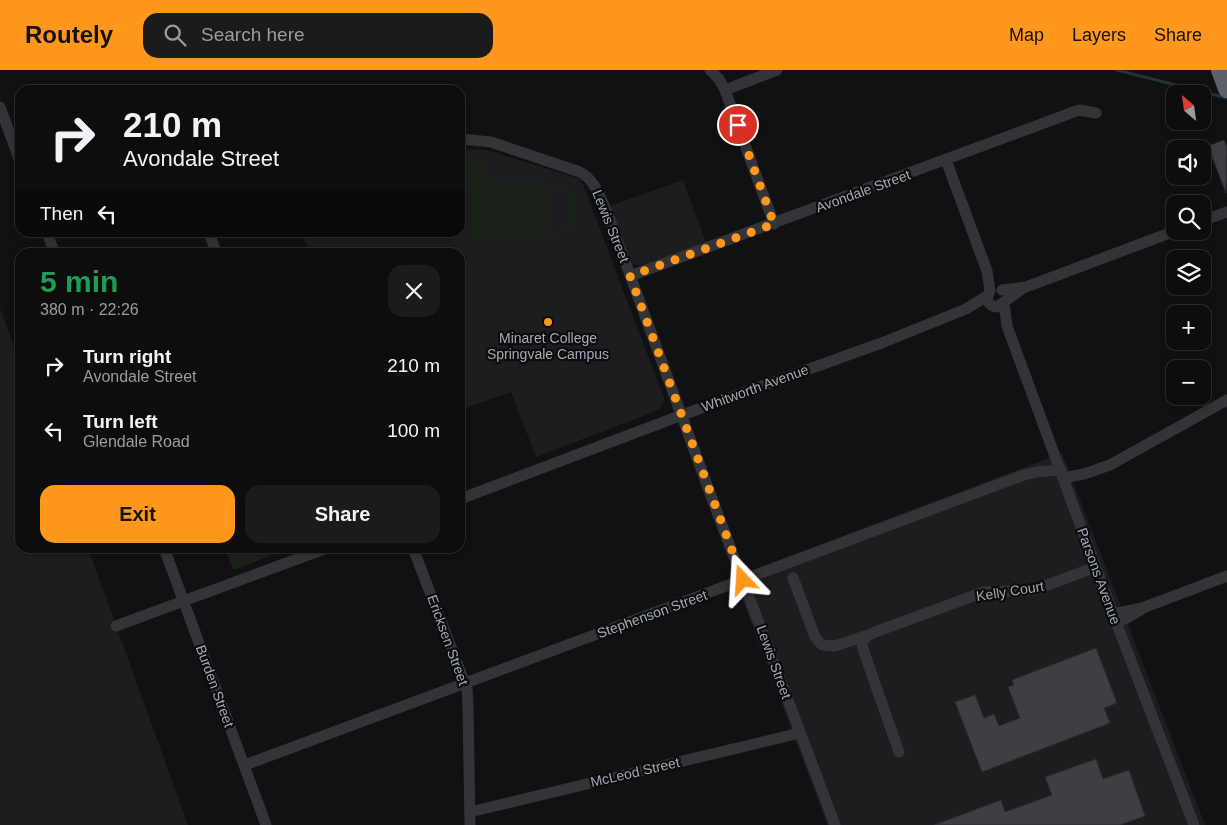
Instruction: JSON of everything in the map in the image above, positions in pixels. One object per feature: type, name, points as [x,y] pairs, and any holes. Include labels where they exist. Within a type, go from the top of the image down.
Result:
[{"type":"street","points":[[710,70],[719,79],[725,90],[774,224]]},
{"type":"street","points":[[725,90],[777,70]]},
{"type":"street","points":[[0,108],[15,144]]},
{"type":"street","name":"Avondale Street","points":[[630,276],[1079,110],[1096,113]]},
{"type":"street","name":"Lewis Street","points":[[465,139],[491,142],[580,172],[588,177],[595,186],[607,212],[835,825]]},
{"type":"street","name":"Parsons Avenue","points":[[946,160],[1115,618],[1194,825]]},
{"type":"street","points":[[1211,218],[1227,212]]},
{"type":"street","name":"Whitworth Avenue","points":[[465,497],[682,415],[884,342],[966,309],[1166,234]]},
{"type":"street","name":"Stephenson Street","points":[[245,765],[1024,475],[1036,472],[1084,474],[1110,465],[1227,400]]},
{"type":"street","name":"Burden Street","points":[[166,553],[266,825]]},
{"type":"street","points":[[116,626],[313,553]]},
{"type":"street","name":"Ericksen Street","points":[[415,553],[464,683],[468,705],[470,825]]},
{"type":"street","name":"Kelly Court","points":[[793,578],[815,637],[822,645],[835,646],[984,592],[1034,590],[1096,567]]},
{"type":"street","points":[[1115,618],[1127,618],[1145,607],[1227,576]]},
{"type":"street","points":[[868,635],[862,644],[899,752]]},
{"type":"street","name":"McLeod Street","points":[[470,812],[800,733]]},
{"type":"shaded area","name":"Minaret College Springvale Campus","points":[[465,149],[487,150],[580,179],[665,401],[659,410],[536,457],[511,392],[465,408],[465,248],[308,248],[303,237],[465,237]]},
{"type":"shaded area","points":[[465,163],[484,163],[484,181],[528,180],[544,181],[559,185],[571,192],[577,202],[576,217],[572,226],[566,232],[559,237],[551,239],[462,237],[465,237],[465,231],[471,232],[471,187],[465,188]],"holes":[[[548,188],[558,190],[569,202],[569,218],[565,226],[558,231],[548,234]]]},
{"type":"shaded area","points":[[683,180],[706,243],[642,266],[634,264],[630,261],[610,206]]},
{"type":"shaded area","points":[[0,308],[15,349],[15,553],[90,553],[188,825],[0,825]]},
{"type":"shaded area","points":[[1062,453],[1205,825],[827,825],[734,577]]},
{"type":"shaded area","points":[[227,553],[279,553],[233,570]]},
{"type":"building","points":[[1224,140],[1227,148],[1226,193],[1211,154],[1211,145]]},
{"type":"building","points":[[1096,648],[1117,703],[1104,708],[1110,723],[982,772],[955,702],[975,695],[984,718],[994,714],[999,726],[1020,718],[1008,687],[1014,685],[1012,680]]},
{"type":"building","points":[[1096,759],[1103,779],[1129,770],[1145,816],[1120,825],[934,825],[1001,800],[1005,812],[1052,795],[1045,777]]},
{"type":"waterway","points":[[1117,70],[1227,98]]},
{"type":"place","name":"Minaret College Springvale Campus","points":[[548,322]]},
{"type":"route","points":[[738,125],[774,224],[630,276],[743,580]]}]
